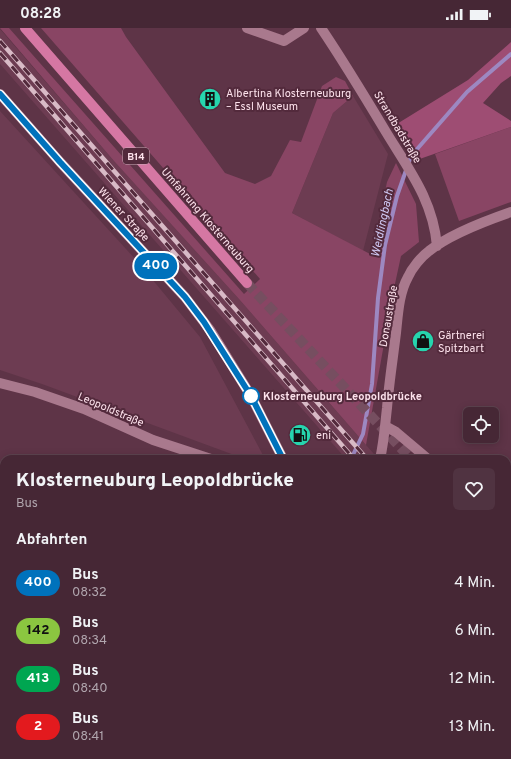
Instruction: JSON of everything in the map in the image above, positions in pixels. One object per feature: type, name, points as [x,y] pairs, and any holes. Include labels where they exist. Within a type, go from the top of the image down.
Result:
[{"type":"main road","name":"Umfahrung Klosterneuburg","points":[[25,28],[247,283]]},
{"type":"street","points":[[247,28],[284,41],[304,28]]},
{"type":"street","name":"Strandbadstraße","points":[[321,28],[354,78],[420,188],[435,226],[437,246]]},
{"type":"street","name":"Wiener Straße","points":[[0,94],[60,162],[185,297],[206,325],[251,396],[281,455]]},
{"type":"street","name":"Donaustraße","points":[[381,455],[384,443],[399,307],[404,286],[412,269],[428,252],[437,246],[477,225],[511,212]]},
{"type":"street","name":"Leopoldstraße","points":[[0,383],[36,392],[84,409],[153,440],[199,455]]},
{"type":"street","points":[[385,426],[396,432],[423,455]]},
{"type":"shaded area","points":[[0,28],[9,28],[244,294],[260,279],[41,28],[121,28],[225,173],[255,184],[271,176],[290,140],[301,142],[322,86],[336,77],[345,81],[353,96],[333,113],[292,213],[372,255],[387,182],[396,163],[416,204],[419,242],[401,256],[366,445],[239,299],[114,161]]},
{"type":"shaded area","points":[[0,29],[114,161],[239,299],[374,455],[342,455],[0,64]]},
{"type":"shaded area","points":[[511,42],[511,76],[501,83],[483,103],[511,121],[511,127],[414,161],[392,127],[468,80]]},
{"type":"shaded area","points":[[353,96],[388,154],[363,251],[292,213],[333,113]]},
{"type":"shaded area","points":[[0,111],[137,261],[200,337],[263,455],[234,455],[0,370]]},
{"type":"shaded area","points":[[511,127],[511,202],[459,221],[435,154]]},
{"type":"waterway","name":"Weidlingbach","points":[[353,455],[363,434],[372,384],[378,298],[385,245],[397,196],[411,156],[467,92],[511,54]]},
{"type":"tunnel","points":[[247,283],[407,455]]},
{"type":"railway","points":[[0,41],[363,455]]},
{"type":"railway","points":[[0,53],[351,455]]},
{"type":"bus line","name":"400","points":[[0,94],[60,162],[185,297],[210,330],[251,396],[281,455]]},
{"type":"place","name":"Albertina Klosterneuburg – Essl Museum","points":[[210,99]]},
{"type":"place","name":"Gärtnerei Spitzbart","points":[[423,341]]},
{"type":"place","name":"Klosterneuburg Leopoldbrücke","points":[[251,396]]},
{"type":"place","name":"eni","points":[[300,435]]}]
